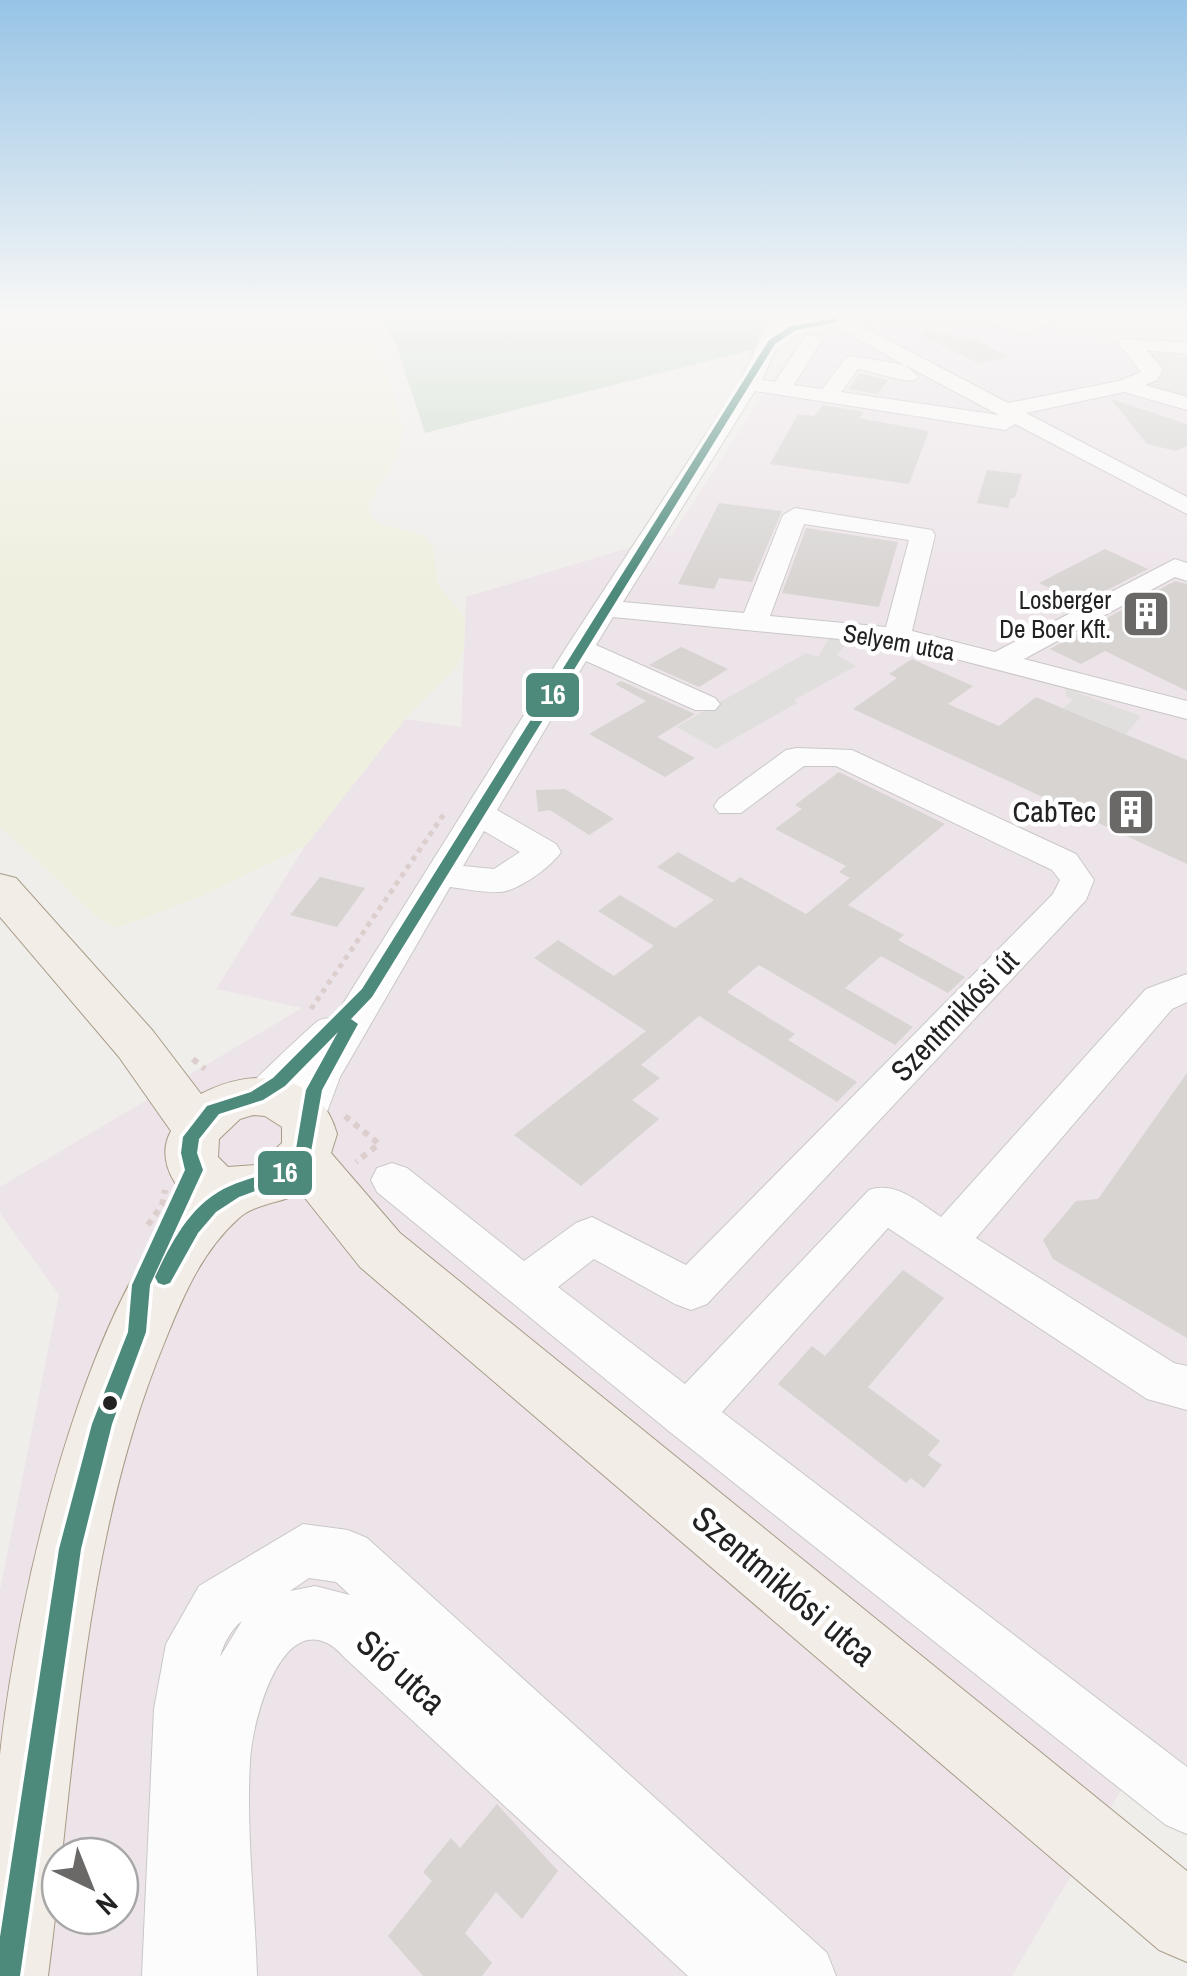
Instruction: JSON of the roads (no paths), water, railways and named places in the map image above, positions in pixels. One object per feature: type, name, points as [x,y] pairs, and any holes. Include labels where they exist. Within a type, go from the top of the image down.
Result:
[{"type":"main road","points":[[0,888],[136,1044],[249,1143],[176,1254],[137,1332],[102,1424],[70,1550],[6,1976]]},
{"type":"main road","name":"Szentmiklósi utca","points":[[249,1143],[1187,1922]]},
{"type":"street","points":[[249,1143],[320,1077],[604,608],[736,404]]},
{"type":"street","points":[[902,404],[999,420],[1044,443],[1082,450]]},
{"type":"street","points":[[947,411],[963,404]]},
{"type":"street","points":[[996,404],[1187,507]]},
{"type":"street","points":[[1007,410],[1035,404]]},
{"type":"street","points":[[754,622],[795,515],[923,535],[896,636]]},
{"type":"street","points":[[998,662],[1175,567],[1187,573]]},
{"type":"street","name":"Selyem utca","points":[[604,608],[896,636],[1187,710]]},
{"type":"street","points":[[580,648],[705,704]]},
{"type":"street","name":"Szentmiklósi út","points":[[523,1288],[592,1236],[691,1290],[1068,900],[1076,880],[1064,862],[841,756],[797,757],[730,806]]},
{"type":"street","points":[[440,875],[500,881],[544,852],[478,813]]},
{"type":"street","points":[[945,1243],[1159,999],[1187,987]]},
{"type":"street","points":[[392,1180],[523,1288],[1187,1804]]},
{"type":"street","points":[[687,1416],[884,1204],[1164,1382],[1187,1388]]},
{"type":"street","points":[[174,1976],[183,1709],[194,1644],[218,1605],[303,1551],[348,1557],[775,1972]]},
{"type":"street","name":"Sió utca","points":[[225,1976],[220,1759],[240,1677],[266,1634],[292,1617],[315,1612],[341,1619],[775,1972]]},
{"type":"place","name":"Losberger De Boer Kft.","points":[[1146,614]]},
{"type":"place","name":"CabTec","points":[[1131,812]]}]
